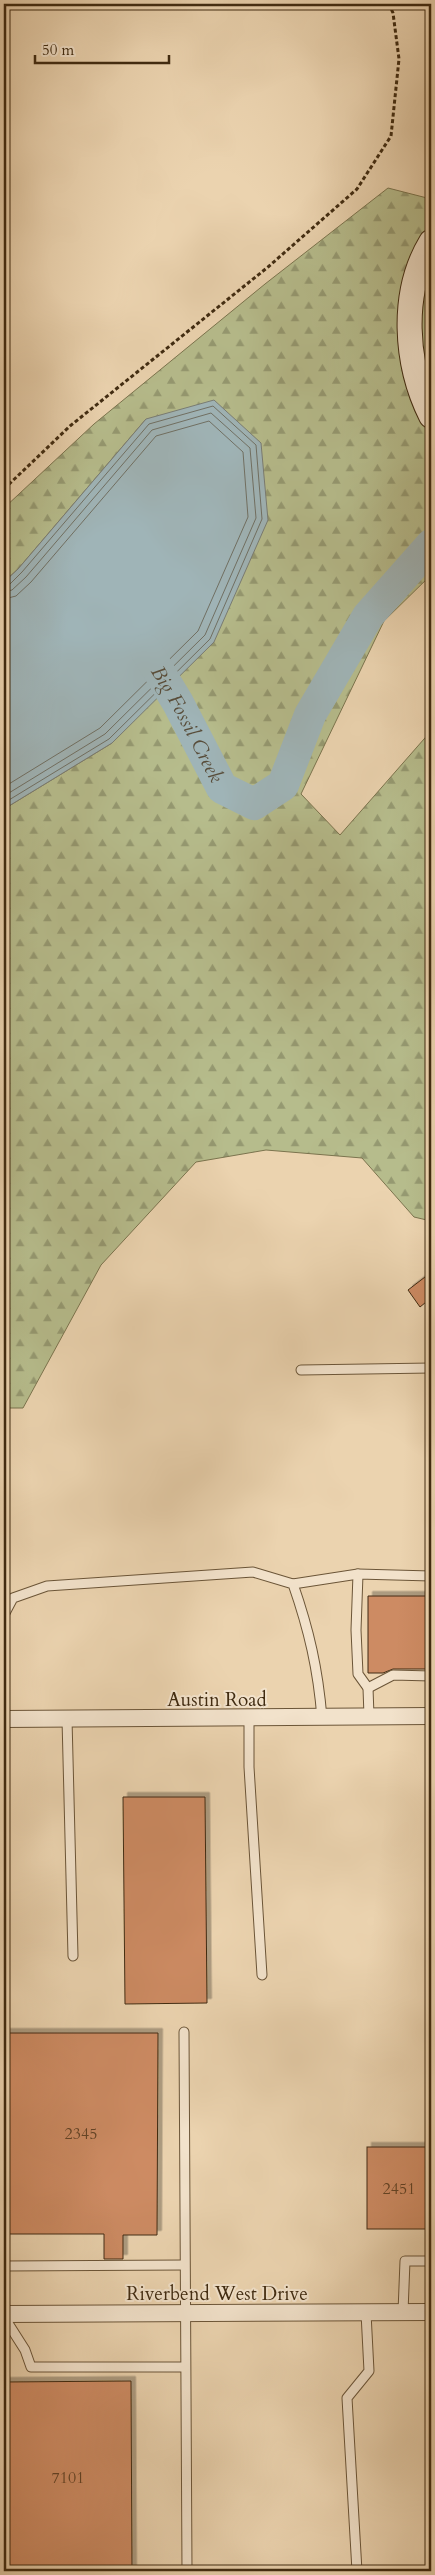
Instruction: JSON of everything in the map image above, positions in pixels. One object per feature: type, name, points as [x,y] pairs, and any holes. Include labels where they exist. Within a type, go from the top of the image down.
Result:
[{"type":"main road","points":[[431,242],[416,279],[409,336],[413,363],[431,416]]},
{"type":"street","name":"Austin Road","points":[[4,1719],[249,1719],[431,1716]]},
{"type":"street","name":"Riverbend West Drive","points":[[4,2316],[431,2312]]},
{"type":"lane","points":[[301,1370],[431,1368]]},
{"type":"lane","points":[[4,1615],[13,1598],[46,1586],[253,1572],[293,1584],[358,1574],[431,1576]]},
{"type":"lane","points":[[358,1574],[356,1630],[358,1674],[368,1688],[369,1716]]},
{"type":"lane","points":[[293,1584],[310,1633],[318,1673],[322,1718]]},
{"type":"lane","points":[[368,1688],[393,1675],[431,1676]]},
{"type":"lane","points":[[67,1719],[72,1956]]},
{"type":"lane","points":[[249,1719],[249,1767],[262,1975]]},
{"type":"lane","points":[[184,2032],[186,2571]]},
{"type":"lane","points":[[403,2312],[405,2261],[431,2261]]},
{"type":"lane","points":[[4,2266],[184,2265]]},
{"type":"lane","points":[[357,2571],[347,2398],[369,2372],[366,2313]]},
{"type":"lane","points":[[4,2316],[25,2350],[31,2368],[185,2368]]},
{"type":"path","points":[[4,489],[70,426],[268,268],[356,189],[391,136],[399,59],[393,13],[389,4]]},
{"type":"green space","points":[[388,188],[431,199],[431,575],[384,621],[301,794],[340,835],[431,731],[431,1221],[414,1217],[362,1158],[266,1150],[196,1162],[101,1265],[23,1408],[4,1408],[4,809],[112,743],[146,419],[18,569],[4,582],[4,508],[94,424],[265,284]]},
{"type":"water","points":[[214,400],[261,443],[268,520],[214,642],[112,743],[4,809],[4,582],[18,569],[146,419]]},
{"type":"building","points":[[425,1277],[431,1285],[431,1298],[420,1307],[408,1290]]},
{"type":"building","points":[[368,1596],[431,1596],[431,1669],[393,1669],[383,1673],[368,1673]]},
{"type":"building","points":[[123,1797],[205,1797],[207,2003],[125,2004]]},
{"type":"building","points":[[4,2033],[158,2033],[157,2235],[123,2235],[123,2259],[104,2259],[104,2234],[4,2234]]},
{"type":"building","points":[[367,2147],[431,2147],[431,2229],[367,2229]]},
{"type":"building","points":[[131,2381],[132,2571],[4,2571],[4,2382]]},
{"type":"waterway","name":"Big Fossil Creek","points":[[146,650],[178,703],[222,788],[254,804],[283,785],[310,715],[368,616],[431,545]]}]
